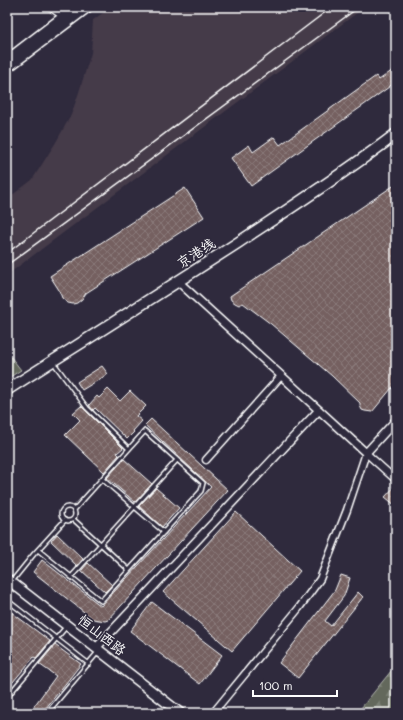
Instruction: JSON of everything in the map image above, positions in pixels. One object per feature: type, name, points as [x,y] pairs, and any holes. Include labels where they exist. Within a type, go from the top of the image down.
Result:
[{"type":"highway","name":"京港线","points":[[7,390],[216,257],[298,203],[396,134]]},
{"type":"highway","name":"京港线","points":[[7,398],[302,209],[396,142]]},
{"type":"main road","points":[[7,60],[76,7]]},
{"type":"main road","points":[[7,68],[88,7]]},
{"type":"main road","name":"恒山西路","points":[[9,577],[25,593],[180,713]]},
{"type":"street","points":[[51,7],[64,16]]},
{"type":"street","points":[[183,286],[396,480]]},
{"type":"street","points":[[206,460],[281,376]]},
{"type":"street","points":[[98,649],[319,410]]},
{"type":"street","points":[[213,713],[299,608],[320,579],[366,453],[396,420]]},
{"type":"lane","points":[[56,366],[87,408],[129,449]]},
{"type":"lane","points":[[38,550],[101,601],[201,491],[203,483],[145,431],[74,510]]},
{"type":"lane","points":[[71,577],[177,460]]},
{"type":"lane","points":[[102,479],[164,532]]},
{"type":"lane","points":[[69,507],[74,510],[76,514],[70,521],[65,520],[61,515],[64,509],[69,507]]},
{"type":"lane","points":[[73,519],[129,570]]},
{"type":"lane","points":[[9,577],[38,550],[65,520]]},
{"type":"lane","points":[[7,600],[89,664]]},
{"type":"lane","points":[[7,697],[67,626]]},
{"type":"lane","points":[[47,713],[89,664],[98,649]]},
{"type":"shaded area","points":[[111,7],[365,7],[7,275],[7,199],[32,180],[71,115],[91,53],[93,20]]},
{"type":"green space","points":[[7,352],[21,370],[7,379]]},
{"type":"green space","points":[[396,665],[396,713],[357,713]]},
{"type":"building","points":[[396,68],[396,81],[389,87],[251,186],[231,158],[249,145],[253,152],[274,137],[280,145],[376,76],[379,80]]},
{"type":"building","points":[[396,184],[396,383],[372,412],[362,410],[360,403],[332,376],[271,324],[243,303],[239,305],[235,303],[231,300],[230,296]]},
{"type":"building","points":[[185,188],[204,217],[86,293],[77,303],[68,303],[62,298],[50,276]]},
{"type":"building","points":[[102,366],[108,374],[82,390],[77,382]]},
{"type":"building","points":[[108,389],[120,401],[130,391],[146,406],[136,416],[142,421],[127,439],[95,408],[93,410],[89,405],[97,396],[99,398]]},
{"type":"building","points":[[81,406],[123,448],[117,453],[119,455],[104,472],[65,435],[80,420],[73,413]]},
{"type":"building","points":[[151,419],[228,490],[108,620],[93,619],[33,572],[42,560],[101,606],[211,487],[145,425]]},
{"type":"building","points":[[124,459],[152,484],[135,502],[107,478]]},
{"type":"building","points":[[396,485],[396,506],[385,497]]},
{"type":"building","points":[[156,488],[179,508],[162,527],[139,506]]},
{"type":"building","points":[[236,512],[300,571],[232,651],[163,592]]},
{"type":"building","points":[[57,534],[83,559],[77,566],[51,541]]},
{"type":"building","points":[[88,563],[112,585],[105,592],[82,571]]},
{"type":"building","points":[[341,575],[350,578],[344,596],[325,621],[331,626],[358,592],[363,597],[298,678],[279,663],[335,590]]},
{"type":"building","points":[[152,602],[222,655],[200,684],[130,631]]},
{"type":"building","points":[[7,609],[50,641],[36,658],[34,657],[7,689]]},
{"type":"building","points":[[55,645],[81,664],[42,713],[29,713],[56,676],[39,664]]},
{"type":"railway","points":[[7,253],[332,7]]},
{"type":"railway","points":[[7,265],[359,7]]}]
